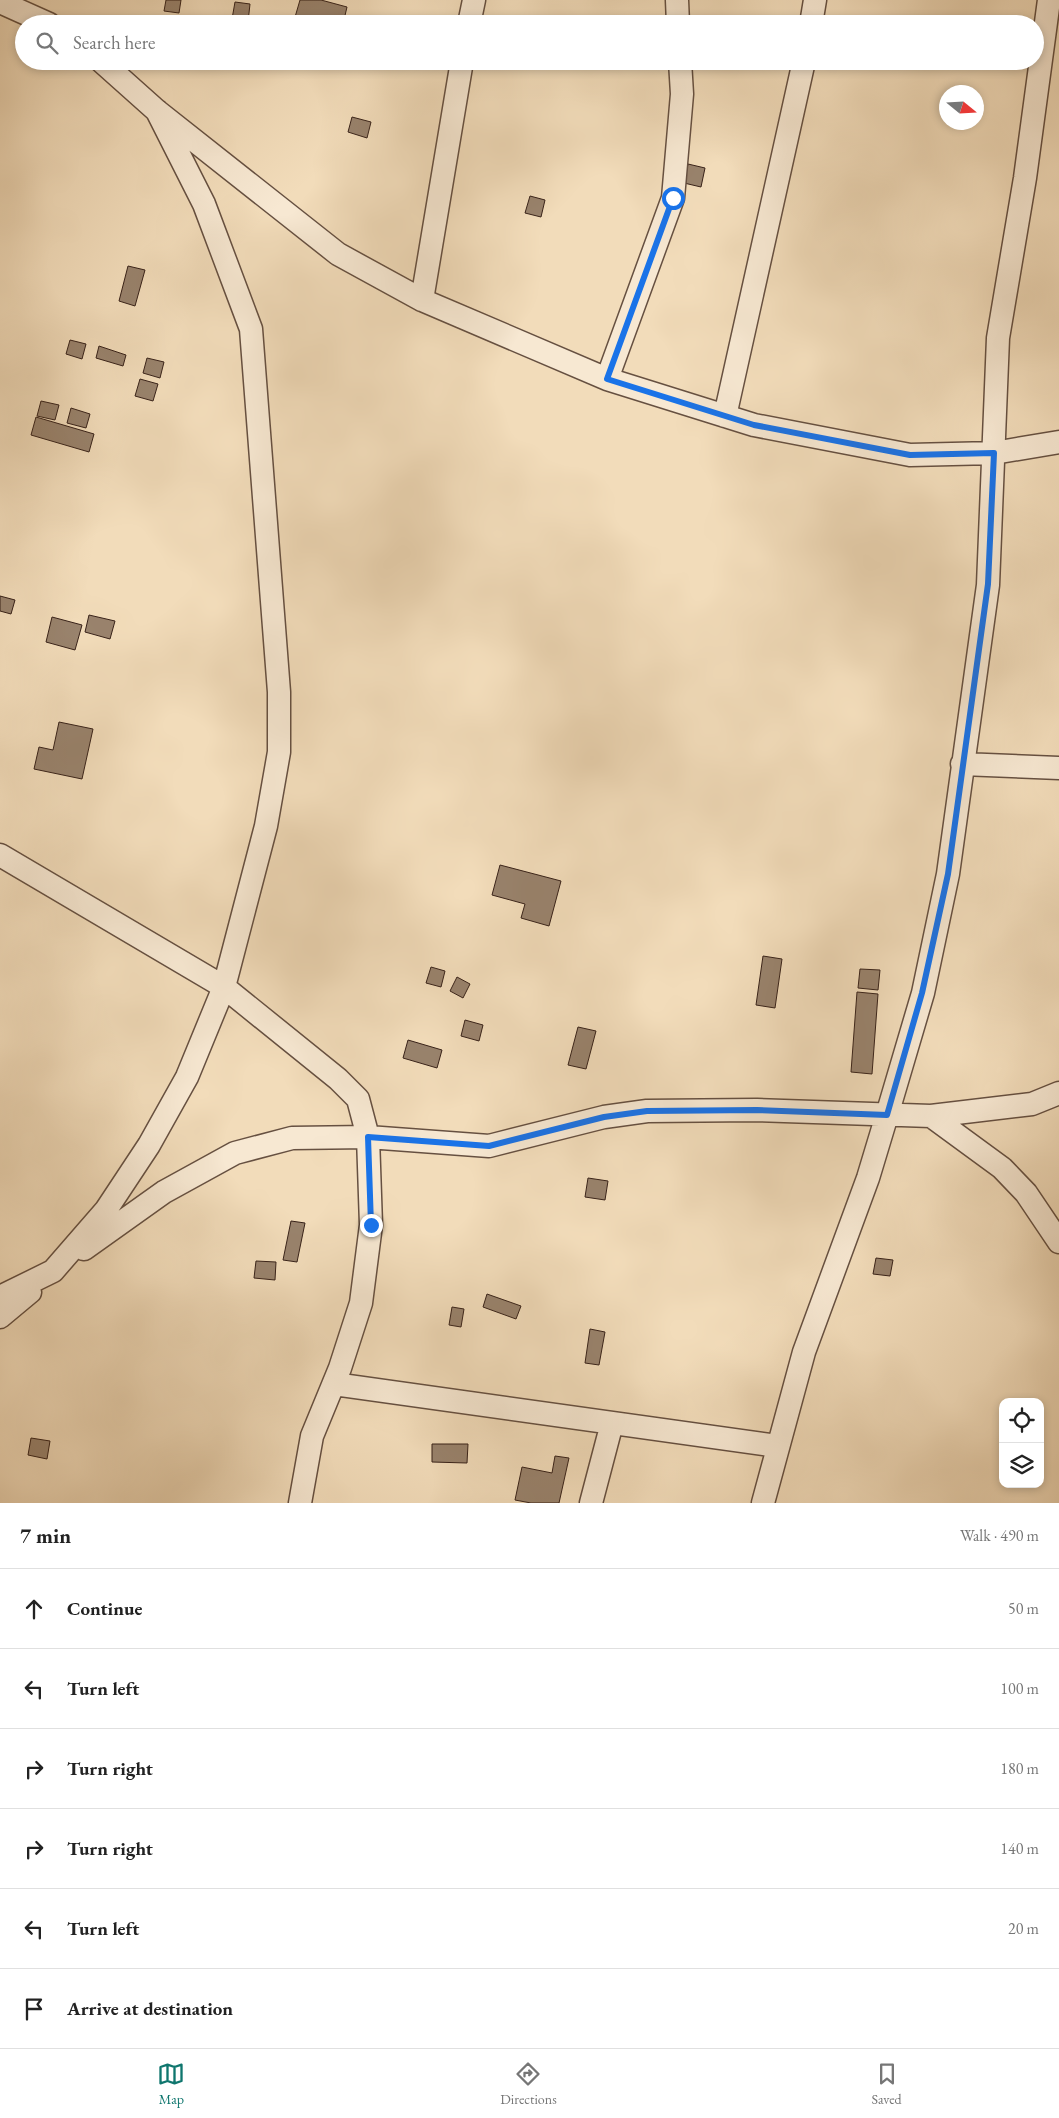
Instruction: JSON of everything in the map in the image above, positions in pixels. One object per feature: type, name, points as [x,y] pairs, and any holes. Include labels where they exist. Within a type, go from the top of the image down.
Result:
[{"type":"street","points":[[471,15],[474,0]]},
{"type":"street","points":[[677,0],[678,15]]},
{"type":"street","points":[[812,15],[815,0]]},
{"type":"street","points":[[1044,37],[1049,0]]},
{"type":"street","points":[[0,2],[29,15]]},
{"type":"street","points":[[111,70],[158,111],[338,254],[422,300],[607,379],[754,425],[910,455],[994,453],[1059,442]]},
{"type":"street","points":[[422,300],[460,70]]},
{"type":"street","points":[[607,379],[673,198],[682,94],[681,70]]},
{"type":"street","points":[[725,416],[802,70]]},
{"type":"street","points":[[763,1503],[804,1352],[868,1178],[887,1115],[924,984],[948,874],[988,584],[998,338],[1025,178],[1040,70]]},
{"type":"street","points":[[0,1297],[53,1272],[106,1210],[149,1145],[187,1077],[224,987],[266,826],[279,752],[279,692],[251,329],[204,204],[158,111]]},
{"type":"street","points":[[962,764],[1059,768]]},
{"type":"street","points":[[0,855],[224,987],[338,1078],[358,1099],[368,1137],[371,1225],[361,1302],[334,1384],[312,1436],[300,1503]]},
{"type":"street","points":[[0,1317],[53,1272],[164,1192],[234,1153],[292,1138],[368,1137],[489,1146],[604,1117],[647,1111],[757,1110],[931,1116],[1032,1104],[1059,1093]]},
{"type":"street","points":[[931,1116],[1002,1168],[1026,1193],[1059,1242]]},
{"type":"street","points":[[334,1384],[777,1446]]},
{"type":"street","points":[[591,1503],[612,1423]]},
{"type":"building","points":[[166,0],[181,0],[179,13],[164,11]]},
{"type":"building","points":[[300,0],[321,0],[347,7],[345,15],[296,15]]},
{"type":"building","points":[[235,2],[250,4],[249,15],[233,15]]},
{"type":"building","points":[[352,117],[371,122],[367,138],[348,132]]},
{"type":"building","points":[[688,164],[705,168],[701,187],[684,183]]},
{"type":"building","points":[[530,196],[545,200],[541,217],[525,213]]},
{"type":"building","points":[[128,266],[145,270],[135,306],[119,301]]},
{"type":"building","points":[[70,340],[86,344],[82,359],[66,354]]},
{"type":"building","points":[[99,346],[126,355],[123,366],[96,358]]},
{"type":"building","points":[[147,358],[164,362],[160,378],[143,373]]},
{"type":"building","points":[[140,379],[158,384],[153,401],[135,396]]},
{"type":"building","points":[[41,401],[59,405],[55,420],[37,416]]},
{"type":"building","points":[[71,408],[90,414],[86,428],[67,423]]},
{"type":"building","points":[[36,417],[94,434],[89,452],[31,435]]},
{"type":"building","points":[[0,596],[15,600],[11,614],[0,611]]},
{"type":"building","points":[[89,615],[115,621],[110,639],[85,632]]},
{"type":"building","points":[[52,617],[82,625],[75,650],[46,642]]},
{"type":"building","points":[[59,722],[93,729],[82,779],[34,769],[39,747],[53,750]]},
{"type":"building","points":[[500,865],[561,881],[549,926],[521,918],[525,904],[492,895]]},
{"type":"building","points":[[763,956],[782,959],[775,1008],[756,1005]]},
{"type":"building","points":[[431,967],[445,971],[441,987],[426,983]]},
{"type":"building","points":[[860,969],[880,970],[878,990],[858,988]]},
{"type":"building","points":[[457,977],[470,984],[463,998],[450,991]]},
{"type":"building","points":[[857,992],[878,994],[872,1074],[851,1072]]},
{"type":"building","points":[[465,1020],[483,1025],[479,1041],[461,1036]]},
{"type":"building","points":[[578,1027],[596,1031],[586,1069],[568,1065]]},
{"type":"building","points":[[408,1040],[442,1050],[437,1068],[403,1058]]},
{"type":"building","points":[[588,1178],[608,1181],[605,1200],[585,1197]]},
{"type":"building","points":[[291,1221],[305,1223],[297,1262],[283,1260]]},
{"type":"building","points":[[876,1258],[893,1260],[890,1276],[873,1274]]},
{"type":"building","points":[[256,1261],[276,1262],[275,1280],[254,1278]]},
{"type":"building","points":[[487,1294],[521,1306],[516,1319],[483,1307]]},
{"type":"building","points":[[452,1307],[464,1309],[461,1327],[449,1325]]},
{"type":"building","points":[[590,1329],[605,1332],[599,1365],[585,1363]]},
{"type":"building","points":[[31,1438],[50,1441],[47,1459],[28,1455]]},
{"type":"building","points":[[432,1444],[468,1444],[467,1463],[432,1462]]},
{"type":"building","points":[[555,1456],[569,1458],[559,1503],[531,1503],[515,1500],[522,1467],[552,1473]]},
{"type":"route","points":[[371,1225],[368,1137],[489,1146],[604,1117],[647,1111],[757,1110],[887,1115],[922,993],[948,874],[988,584],[994,453],[910,455],[754,425],[607,379],[673,198]]}]
